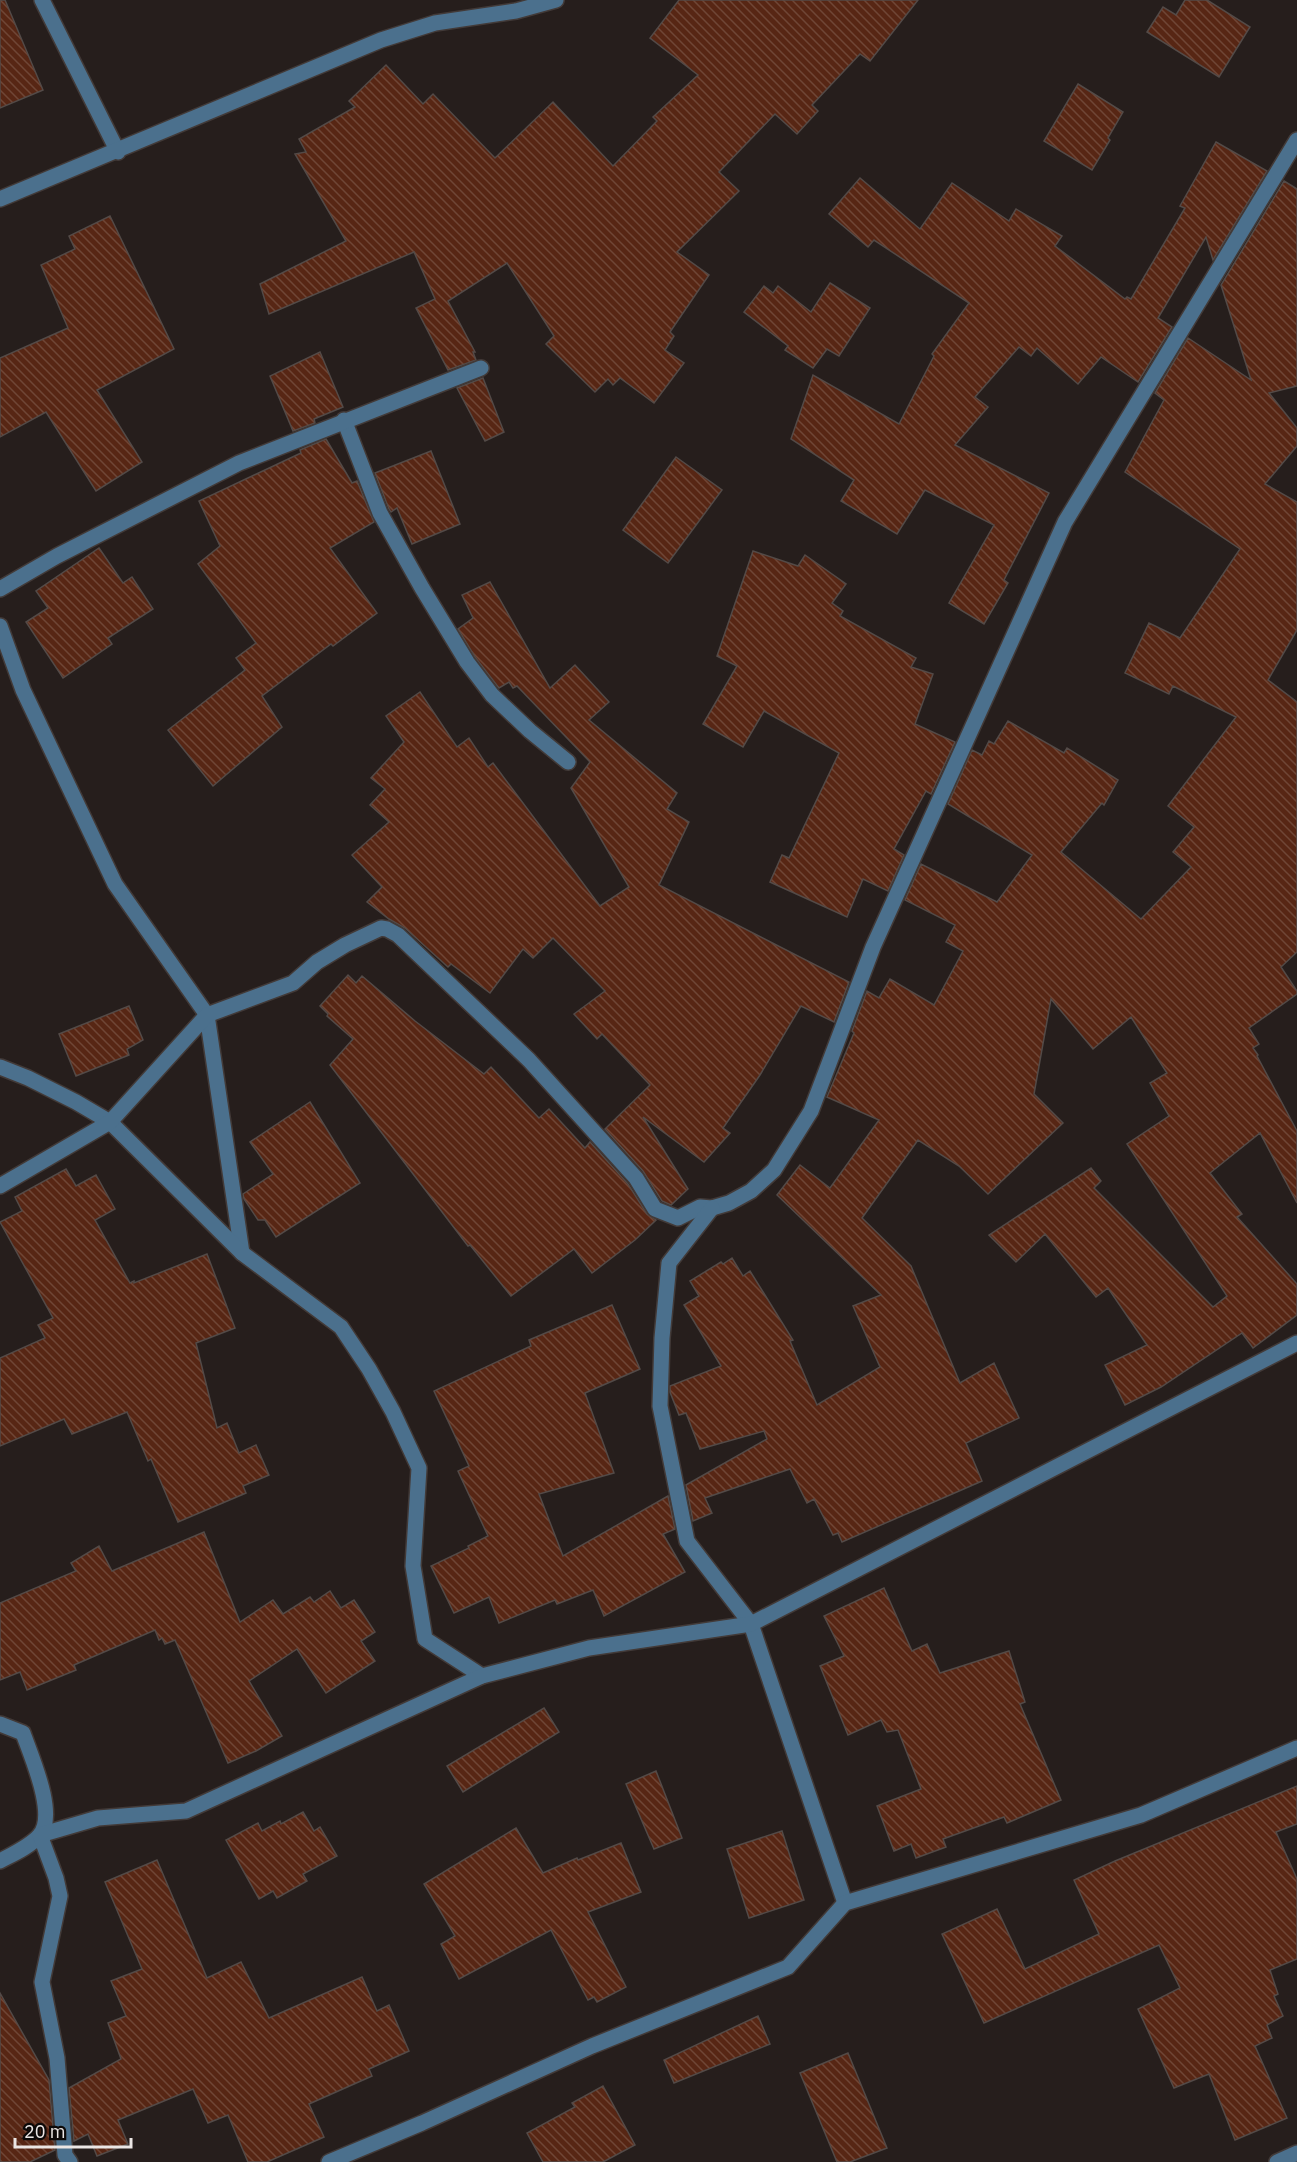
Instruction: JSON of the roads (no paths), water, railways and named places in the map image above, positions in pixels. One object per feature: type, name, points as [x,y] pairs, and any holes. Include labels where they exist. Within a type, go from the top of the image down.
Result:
[{"type":"street","points":[[42,0],[118,152]]},
{"type":"street","points":[[0,200],[381,40],[443,21],[516,10],[556,0]]},
{"type":"street","points":[[0,1186],[110,1122],[207,1015],[293,983],[317,962],[345,945],[381,928],[398,935],[529,1060],[636,1178],[655,1209],[678,1218],[700,1207],[712,1208],[729,1203],[751,1191],[774,1170],[811,1111],[873,947],[1065,522],[1297,140]]},
{"type":"street","points":[[0,589],[57,556],[239,463],[344,420],[482,368]]},
{"type":"street","points":[[344,420],[380,513],[467,662],[492,695],[530,731],[568,762]]},
{"type":"street","points":[[0,626],[23,690],[115,884],[207,1015],[242,1253]]},
{"type":"street","points":[[0,1067],[28,1078],[110,1122],[242,1253],[341,1327],[369,1369],[393,1412],[419,1468],[413,1566],[425,1639],[482,1676]]},
{"type":"street","points":[[712,1208],[669,1263],[662,1338],[660,1406],[687,1541],[751,1624],[845,1903]]},
{"type":"street","points":[[40,1835],[98,1818],[186,1811],[482,1676],[589,1648],[751,1624],[1297,1343]]},
{"type":"street","points":[[0,1724],[23,1733],[43,1795],[46,1815],[45,1826],[40,1835],[30,1844],[0,1861]]},
{"type":"street","points":[[329,2162],[422,2123],[592,2046],[788,1967],[845,1903],[1141,1815],[1297,1748]]},
{"type":"street","points":[[40,1835],[56,1878],[60,1896],[42,1982],[57,2058],[65,2155],[70,2162]]},
{"type":"street","points":[[1277,2162],[1297,2153]]}]
